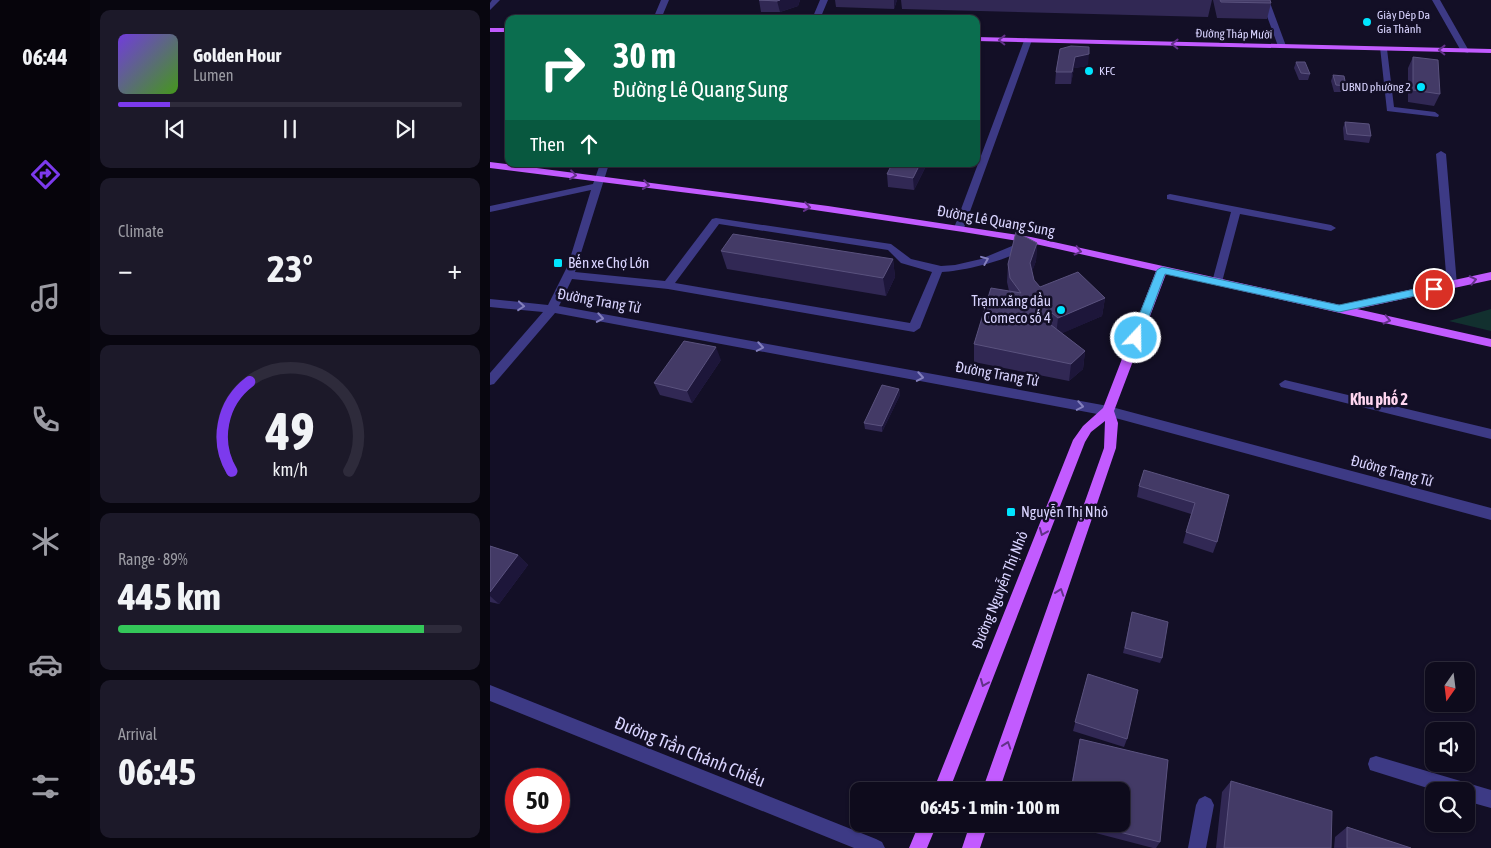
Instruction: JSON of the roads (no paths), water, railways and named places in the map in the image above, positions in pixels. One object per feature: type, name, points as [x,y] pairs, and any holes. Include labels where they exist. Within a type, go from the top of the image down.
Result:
[{"type":"main road","points":[[490,30],[505,30]]},
{"type":"main road","name":"Đường Tháp Mười","points":[[980,39],[1491,51]]},
{"type":"main road","name":"Đường Lê Quang Sung","points":[[490,165],[597,182],[959,228],[1030,240],[1491,343]]},
{"type":"main road","name":"Đường Nguyễn Thị Nhỏ","points":[[945,782],[1080,440],[1096,420],[1108,411],[1162,270]]},
{"type":"main road","points":[[1339,309],[1491,276]]},
{"type":"main road","name":"Đường Nguyễn Thị Nhỏ","points":[[994,782],[1110,448],[1112,423],[1108,411]]},
{"type":"main road","points":[[918,848],[925,832]]},
{"type":"main road","points":[[971,848],[976,832]]},
{"type":"street","points":[[490,8],[496,0]]},
{"type":"street","points":[[659,15],[665,0]]},
{"type":"street","points":[[818,15],[824,0]]},
{"type":"street","points":[[1265,0],[1282,46]]},
{"type":"street","points":[[1436,0],[1465,50]]},
{"type":"street","points":[[959,228],[1028,40]]},
{"type":"street","points":[[1384,48],[1390,109],[1435,115]]},
{"type":"street","points":[[1441,154],[1452,285]]},
{"type":"street","points":[[490,381],[552,309],[569,275],[603,167]]},
{"type":"street","points":[[490,209],[597,182]]},
{"type":"street","points":[[1170,197],[1331,228]]},
{"type":"street","points":[[1217,282],[1236,210]]},
{"type":"street","points":[[668,285],[716,220],[890,248],[894,254],[905,261],[938,270],[954,270],[972,265],[1030,240]]},
{"type":"street","points":[[569,275],[668,285],[914,328],[938,270]]},
{"type":"street","name":"Đường Trang Tử","points":[[490,303],[552,309],[1108,411],[1491,514]]},
{"type":"street","points":[[1285,384],[1491,434]]},
{"type":"street","name":"Đường Trần Chánh Chiếu","points":[[490,693],[876,848]]},
{"type":"street","points":[[1376,764],[1433,782]]},
{"type":"street","points":[[1475,795],[1491,799]]},
{"type":"street","points":[[1196,848],[1204,805]]},
{"type":"place","name":"Giày Dép Da Gia Thành","points":[[1367,22]]},
{"type":"place","name":"KFC","points":[[1089,71]]},
{"type":"place","name":"UBND phường 2","points":[[1421,87]]},
{"type":"place","name":"Bến xe Chợ Lớn","points":[[558,263]]},
{"type":"place","name":"Trạm xăng dầu Comeco số 4","points":[[1061,310]]},
{"type":"place","name":"Nguyễn Thị Nhỏ","points":[[1011,512]]},
{"type":"district","name":"Khu phố 2","points":[[1379,399]]}]
